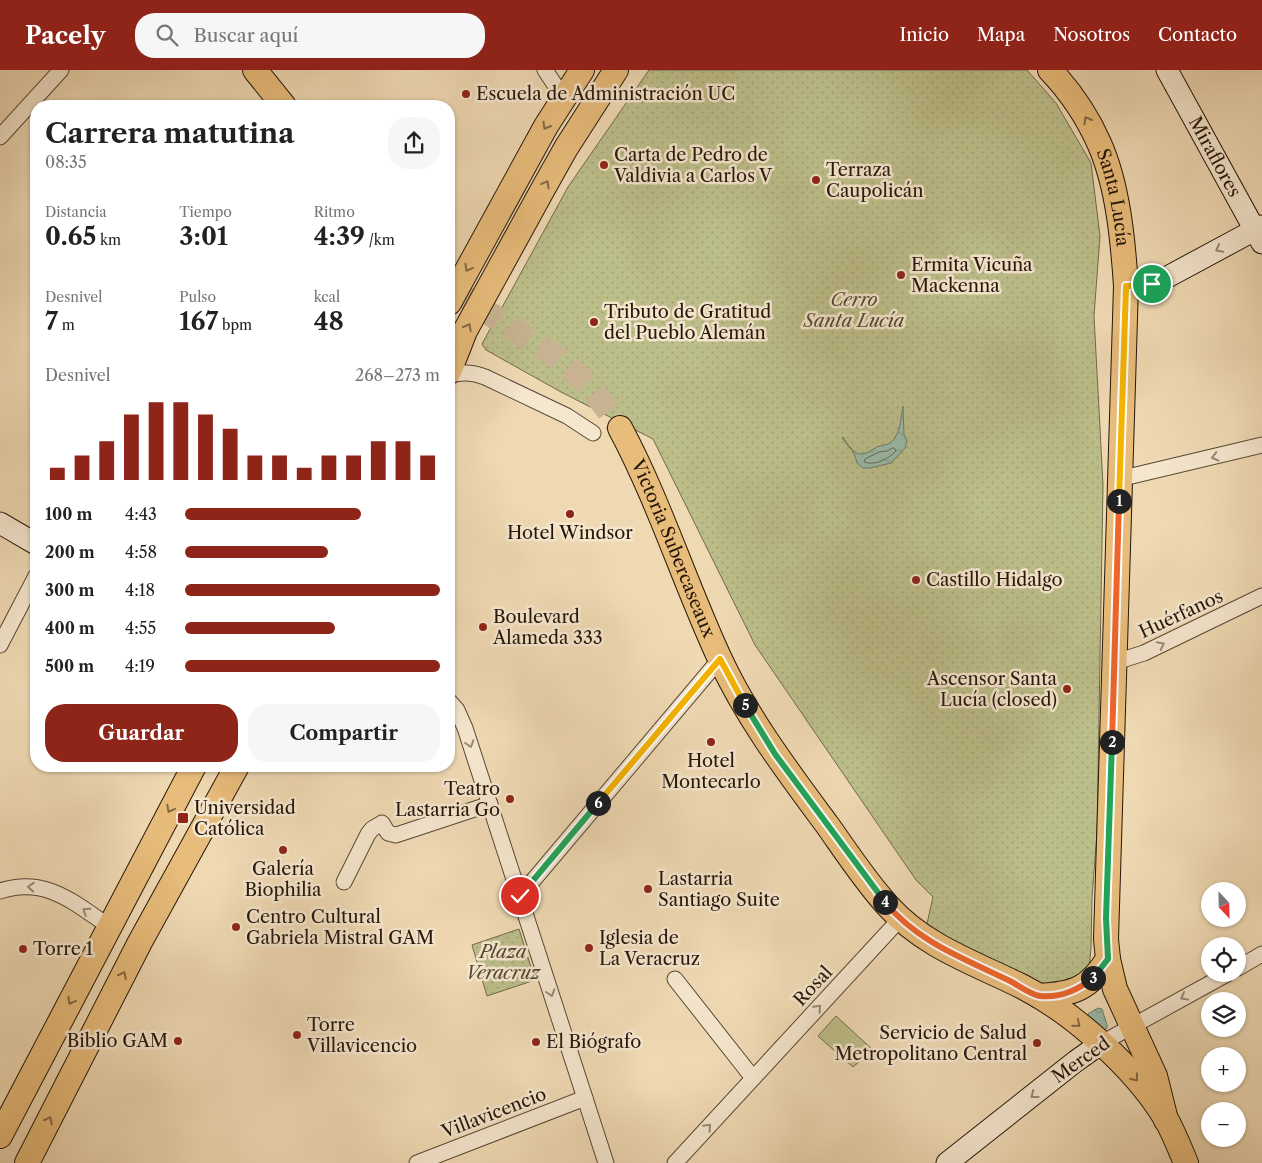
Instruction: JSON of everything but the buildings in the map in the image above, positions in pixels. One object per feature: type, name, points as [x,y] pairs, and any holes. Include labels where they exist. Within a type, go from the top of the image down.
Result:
[{"type":"main road","points":[[255,70],[279,100]]},
{"type":"main road","points":[[455,292],[560,102],[582,70]]},
{"type":"main road","points":[[455,357],[465,331],[566,148],[616,70]]},
{"type":"main road","name":"Santa Lucía","points":[[1050,70],[1067,90],[1086,118],[1102,149],[1119,215],[1123,242],[1126,286],[1106,918],[1108,959],[1115,989],[1155,1076],[1166,1120]]},
{"type":"main road","name":"Victoria Subercaseaux","points":[[620,428],[668,530],[720,659],[751,717],[775,754],[872,887],[900,919],[920,936],[1039,996],[1072,1020],[1134,1076],[1166,1120]]},
{"type":"main road","points":[[0,1136],[191,772]]},
{"type":"main road","points":[[27,1163],[140,942],[234,772]]},
{"type":"main road","points":[[1039,996],[1065,994],[1078,990],[1093,979],[1108,959]]},
{"type":"main road","points":[[1166,1120],[1186,1163]]},
{"type":"street","points":[[34,100],[61,70]]},
{"type":"street","points":[[546,70],[555,84],[560,102]]},
{"type":"street","name":"Miraflores","points":[[1167,70],[1260,233]]},
{"type":"street","points":[[0,138],[30,105]]},
{"type":"street","points":[[1126,286],[1160,282],[1260,233]]},
{"type":"street","points":[[455,373],[477,373],[567,416],[593,433]]},
{"type":"street","points":[[1119,479],[1262,445]]},
{"type":"street","points":[[0,523],[30,540]]},
{"type":"street","points":[[0,645],[30,588]]},
{"type":"street","name":"Huérfanos","points":[[1115,660],[1144,653],[1262,596]]},
{"type":"street","points":[[520,896],[720,659]]},
{"type":"street","points":[[455,709],[460,716],[490,804],[606,1163]]},
{"type":"street","points":[[344,882],[368,834],[376,826],[382,823],[388,833],[396,836],[490,804]]},
{"type":"street","points":[[0,891],[22,886],[49,890],[62,895],[110,927]]},
{"type":"street","name":"Rosal","points":[[675,1163],[900,919]]},
{"type":"street","points":[[1246,963],[1262,954]]},
{"type":"street","points":[[675,979],[753,1078]]},
{"type":"street","name":"Merced","points":[[947,1163],[1100,1044],[1212,982]]},
{"type":"street","name":"Villavicencio","points":[[417,1163],[585,1098]]},
{"type":"green space","name":"Cerro Santa Lucía","points":[[649,70],[1027,70],[1056,103],[1091,163],[1100,236],[1094,316],[1103,485],[1097,832],[1092,898],[1091,948],[1089,969],[1085,978],[1049,991],[926,928],[933,897],[916,880],[755,645],[653,439],[561,392],[486,350],[482,344],[568,187]]},
{"type":"green space","name":"Plaza Veracruz","points":[[519,929],[535,980],[487,996],[472,945]]},
{"type":"green space","points":[[836,1016],[873,1050],[853,1067],[818,1036]]},
{"type":"water","points":[[903,406],[904,435],[907,441],[905,448],[891,463],[863,468],[857,463],[854,453],[842,438],[854,451],[860,454],[888,444],[894,439],[898,430]]},
{"type":"water","points":[[1098,1008],[1102,1009],[1107,1025],[1107,1028],[1103,1031],[1087,1017],[1088,1014]]},
{"type":"tunnel","points":[[455,291],[559,359],[577,374],[607,409],[620,428]]},
{"type":"place","name":"Escuela de Administración UC","points":[[466,94]]},
{"type":"place","name":"Carta de Pedro de Valdivia a Carlos V","points":[[604,165]]},
{"type":"place","name":"Terraza Caupolicán","points":[[816,180]]},
{"type":"place","name":"Ermita Vicuña Mackenna","points":[[901,275]]},
{"type":"place","name":"Tributo de Gratitud del Pueblo Alemán","points":[[594,322]]},
{"type":"place","name":"Hotel Windsor","points":[[570,514]]},
{"type":"place","name":"Castillo Hidalgo","points":[[916,580]]},
{"type":"place","name":"Boulevard Alameda 333","points":[[483,627]]},
{"type":"place","name":"Ascensor Santa Lucía (closed)","points":[[1067,689]]},
{"type":"place","name":"Hotel Montecarlo","points":[[711,742]]},
{"type":"place","name":"Teatro Lastarria Go","points":[[510,799]]},
{"type":"place","name":"Universidad Católica","points":[[183,818]]},
{"type":"place","name":"Galería Biophilia","points":[[283,850]]},
{"type":"place","name":"Lastarria Santiago Suite","points":[[648,889]]},
{"type":"place","name":"Centro Cultural Gabriela Mistral GAM","points":[[236,927]]},
{"type":"place","name":"Iglesia de La Veracruz","points":[[589,948]]},
{"type":"place","name":"Torre 1","points":[[23,949]]},
{"type":"place","name":"Torre Villavicencio","points":[[297,1035]]},
{"type":"place","name":"Biblio GAM","points":[[178,1041]]},
{"type":"place","name":"El Biógrafo","points":[[536,1042]]},
{"type":"place","name":"Servicio de Salud Metropolitano Central","points":[[1037,1043]]},
{"type":"route","points":[[520,896],[720,659],[751,717],[775,754],[872,887],[900,919],[920,936],[938,946],[1039,996],[1065,994],[1078,990],[1093,979],[1108,959],[1106,918],[1124,308],[1126,286],[1152,284]]}]
